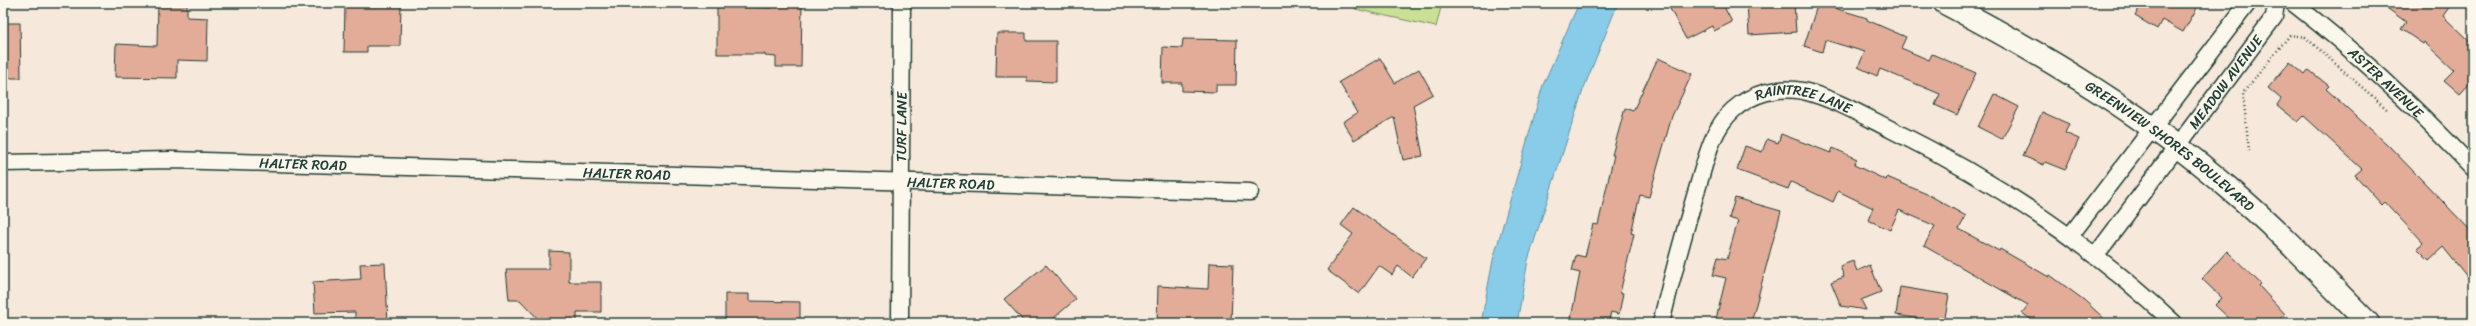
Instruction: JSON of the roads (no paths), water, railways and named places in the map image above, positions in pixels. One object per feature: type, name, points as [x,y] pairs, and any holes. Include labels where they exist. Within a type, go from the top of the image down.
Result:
[{"type":"street","name":"TURF LANE","points":[[900,323],[902,3]]},
{"type":"street","name":"GREENVIEW SHORES BOULEVARD","points":[[1945,3],[2022,44],[2154,128],[2231,190],[2284,238],[2368,323]]},
{"type":"street","name":"MEADOW AVENUE","points":[[2070,236],[2248,3]]},
{"type":"street","name":"MEADOW AVENUE","points":[[2096,255],[2274,17],[2276,3]]},
{"type":"street","name":"ASTER AVENUE","points":[[2293,3],[2367,63],[2437,130],[2473,168]]},
{"type":"street","name":"RAINTREE LANE","points":[[1661,323],[1683,233],[1718,129],[1734,109],[1757,95],[1769,91],[1802,91],[1864,116],[1926,147],[1985,180],[2096,255],[2174,323]]},
{"type":"street","name":"HALTER ROAD","points":[[3,163],[172,160],[1250,192]]},
{"type":"water","points":[[1579,3],[1618,3],[1583,90],[1528,260],[1517,323],[1481,323],[1493,260],[1543,85]]}]
